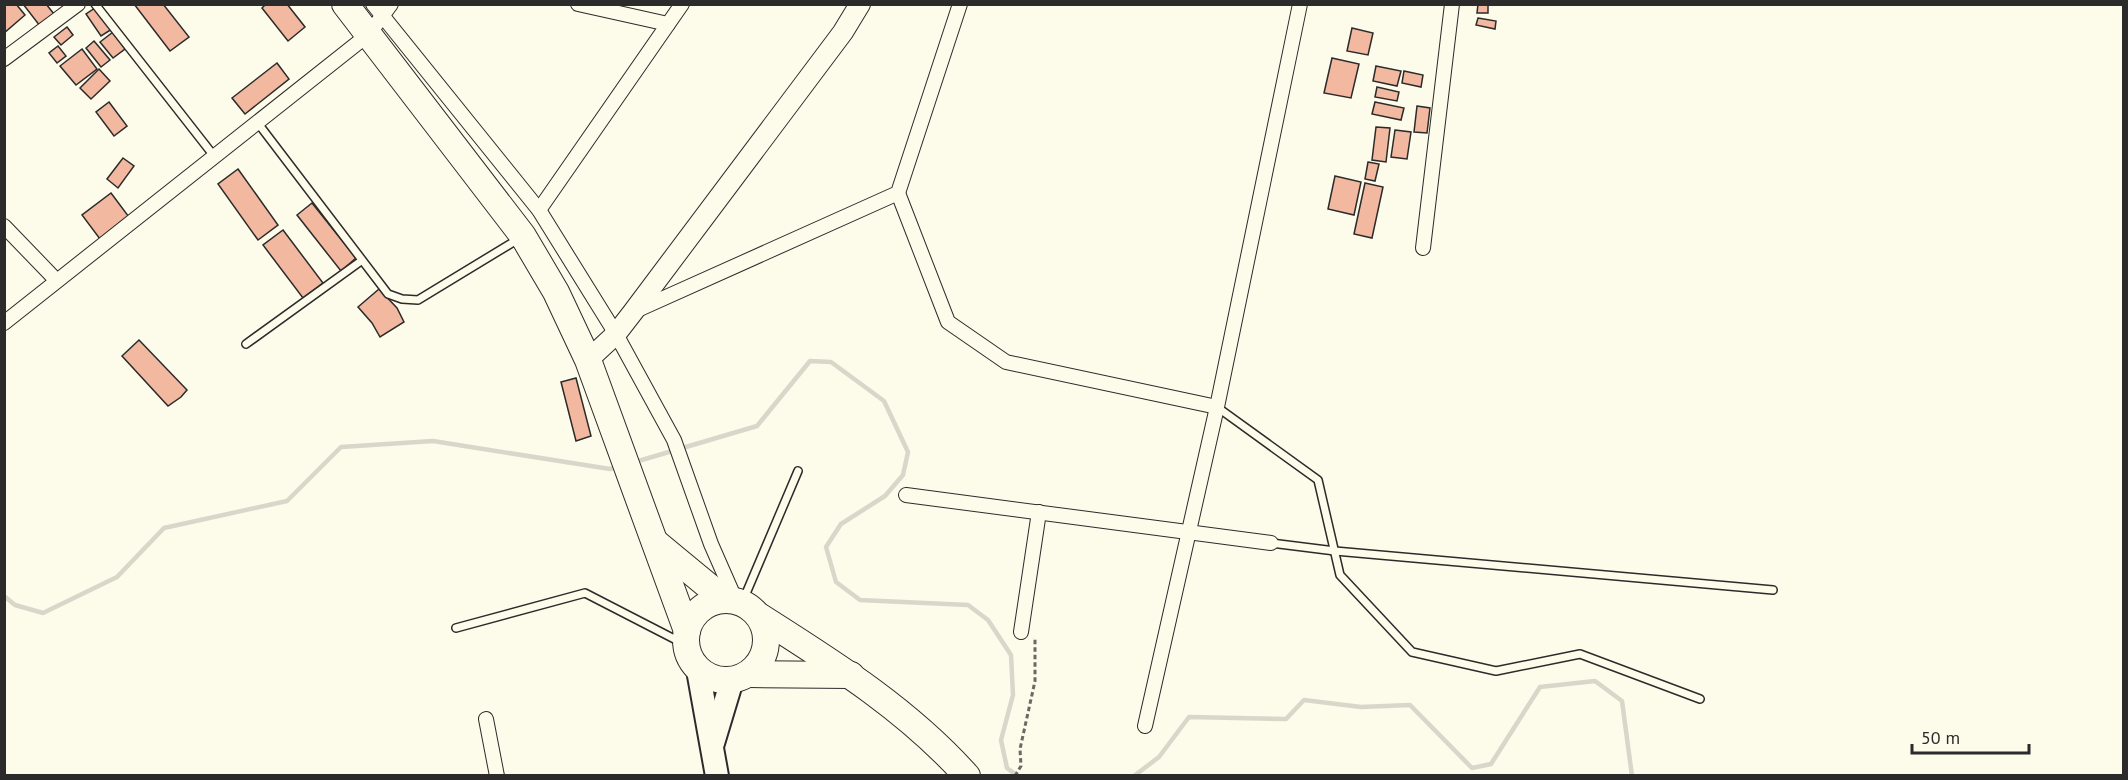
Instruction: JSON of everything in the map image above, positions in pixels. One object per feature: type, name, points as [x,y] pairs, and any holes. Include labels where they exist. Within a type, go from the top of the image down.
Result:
[{"type":"highway","points":[[345,4],[380,18],[523,236],[556,292],[588,360],[621,447],[632,485],[686,638],[690,659],[699,670],[720,681],[741,677],[851,675]]},
{"type":"highway","points":[[653,540],[764,625],[767,643],[761,660],[741,677]]},
{"type":"highway","points":[[686,638],[692,619],[700,609],[711,602],[740,605],[851,675],[924,732],[967,776]]},
{"type":"main road","points":[[588,360],[616,334],[633,312],[836,41],[860,4]]},
{"type":"main road","points":[[699,670],[717,776]]},
{"type":"main road","points":[[712,747],[741,677]]},
{"type":"street","points":[[4,59],[78,4]]},
{"type":"street","points":[[373,4],[380,18],[539,210],[616,334],[674,440],[711,544],[740,605]]},
{"type":"street","points":[[578,4],[668,24]]},
{"type":"street","points":[[539,210],[682,4]]},
{"type":"street","points":[[960,4],[898,193],[948,322],[1006,362],[1217,407]]},
{"type":"street","points":[[1145,726],[1217,407],[1300,4]]},
{"type":"street","points":[[1423,248],[1452,4]]},
{"type":"street","points":[[4,323],[257,122],[380,18]]},
{"type":"street","points":[[633,312],[898,193]]},
{"type":"street","points":[[4,226],[56,280]]},
{"type":"street","points":[[906,495],[1271,543]]},
{"type":"street","points":[[1021,632],[1039,512]]},
{"type":"street","points":[[486,719],[497,776]]},
{"type":"lane","points":[[95,4],[214,156]]},
{"type":"lane","points":[[257,122],[388,294],[402,299],[418,300],[523,236]]},
{"type":"lane","points":[[246,344],[361,261]]},
{"type":"lane","points":[[1217,407],[1318,480],[1340,575],[1412,652],[1496,671],[1580,654],[1700,699]]},
{"type":"lane","points":[[740,605],[798,471]]},
{"type":"lane","points":[[1271,543],[1335,551],[1773,590]]},
{"type":"lane","points":[[456,628],[585,593],[686,638]]},
{"type":"path","points":[[1015,776],[1021,766],[1020,750],[1035,681],[1035,639],[1021,632]]},
{"type":"building","points":[[4,4],[16,4],[25,15],[4,33]]},
{"type":"building","points":[[23,4],[46,4],[54,14],[40,26]]},
{"type":"building","points":[[134,4],[163,4],[189,37],[170,51]]},
{"type":"building","points":[[266,4],[287,4],[305,27],[288,41],[262,8]]},
{"type":"building","points":[[1478,4],[1488,4],[1488,13],[1477,13]]},
{"type":"building","points":[[95,8],[112,29],[101,36],[86,14]]},
{"type":"building","points":[[1478,18],[1496,21],[1495,29],[1476,25]]},
{"type":"building","points":[[67,27],[73,35],[61,45],[54,37]]},
{"type":"building","points":[[1352,28],[1373,33],[1368,55],[1347,51]]},
{"type":"building","points":[[113,32],[125,49],[113,58],[100,42]]},
{"type":"building","points":[[94,41],[110,60],[101,67],[86,48]]},
{"type":"building","points":[[58,46],[66,56],[57,63],[49,53]]},
{"type":"building","points":[[82,49],[97,69],[76,85],[60,66]]},
{"type":"building","points":[[1332,58],[1359,64],[1351,98],[1324,93]]},
{"type":"building","points":[[277,63],[289,79],[245,114],[232,98]]},
{"type":"building","points":[[1376,66],[1401,71],[1397,86],[1373,81]]},
{"type":"building","points":[[99,69],[110,81],[91,99],[80,88]]},
{"type":"building","points":[[1404,71],[1423,75],[1421,87],[1402,83]]},
{"type":"building","points":[[1377,87],[1399,92],[1397,101],[1375,97]]},
{"type":"building","points":[[109,102],[127,126],[114,136],[96,112]]},
{"type":"building","points":[[1375,102],[1404,108],[1401,120],[1372,114]]},
{"type":"building","points":[[1417,106],[1430,108],[1427,133],[1414,132]]},
{"type":"building","points":[[1376,127],[1390,128],[1386,162],[1372,160]]},
{"type":"building","points":[[1395,130],[1411,132],[1407,159],[1391,157]]},
{"type":"building","points":[[123,158],[134,166],[118,188],[107,179]]},
{"type":"building","points":[[1368,162],[1379,164],[1375,181],[1365,179]]},
{"type":"building","points":[[238,169],[278,225],[258,240],[218,184]]},
{"type":"building","points":[[1335,176],[1361,182],[1354,215],[1328,209]]},
{"type":"building","points":[[1365,183],[1383,187],[1372,238],[1354,234]]},
{"type":"building","points":[[111,193],[129,217],[100,239],[82,215]]},
{"type":"building","points":[[312,203],[356,258],[341,271],[297,215]]},
{"type":"building","points":[[283,230],[323,283],[303,298],[263,245]]},
{"type":"building","points":[[379,289],[397,308],[404,322],[380,337],[372,323],[358,307]]},
{"type":"building","points":[[139,340],[187,390],[168,406],[122,356]]},
{"type":"building","points":[[576,378],[591,436],[576,441],[561,382]]},
{"type":"waterway","points":[[635,462],[757,426],[810,361],[831,362],[884,401],[908,452],[903,475],[885,496],[841,524],[826,547],[836,582],[860,600],[968,605],[988,620],[1011,655],[1013,695],[1001,740],[1007,768],[1018,776]]},
{"type":"waterway","points":[[4,596],[15,605],[43,613],[117,577],[164,528],[287,501],[341,447],[433,441],[610,469],[618,467]]},
{"type":"waterway","points":[[1134,776],[1159,757],[1189,717],[1286,719],[1304,700],[1361,707],[1410,705],[1472,768],[1491,764],[1540,687],[1595,681],[1622,701],[1632,776]]}]
